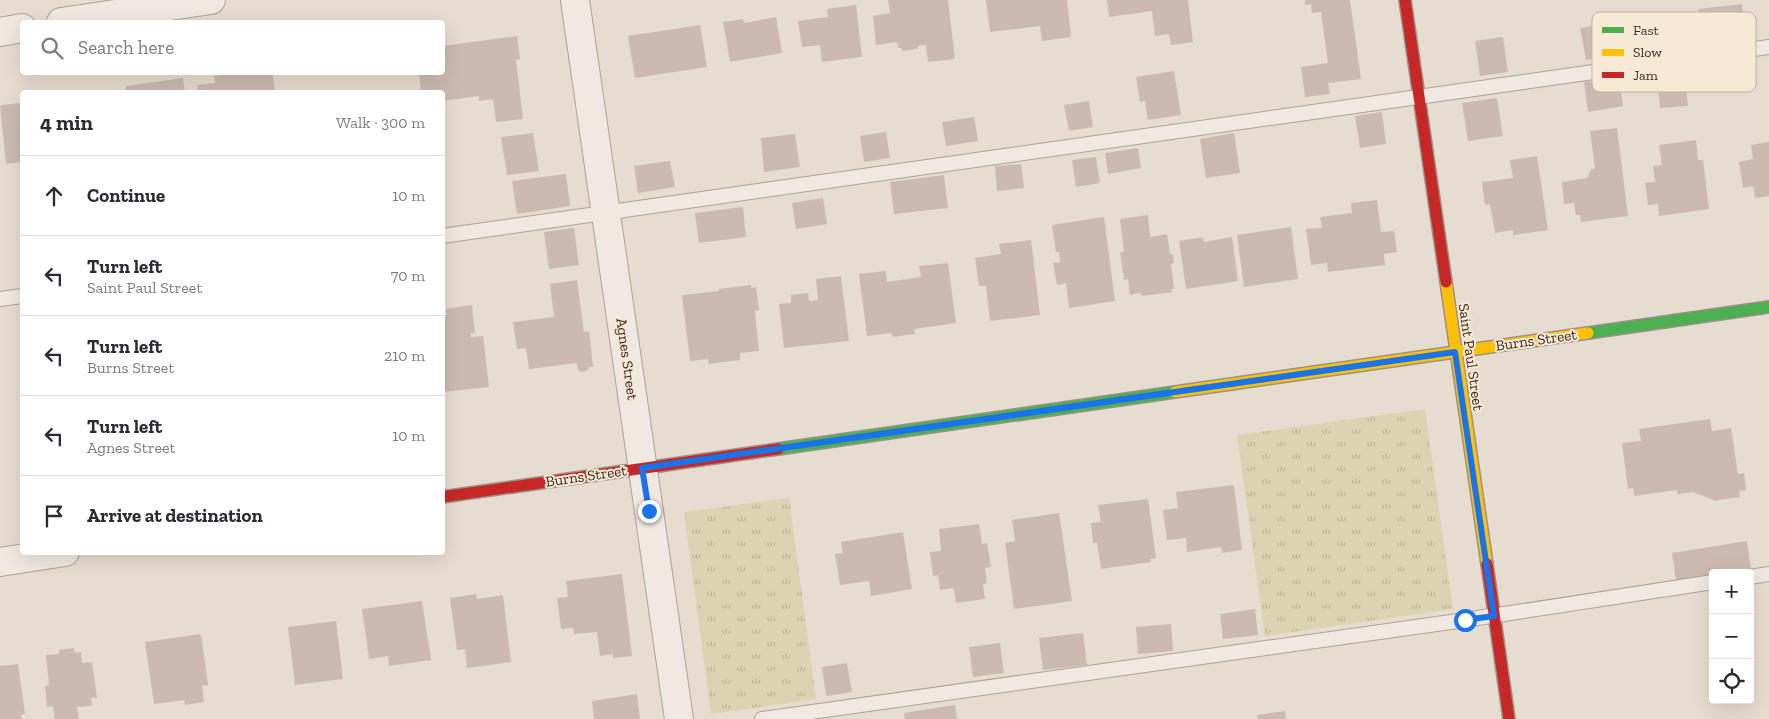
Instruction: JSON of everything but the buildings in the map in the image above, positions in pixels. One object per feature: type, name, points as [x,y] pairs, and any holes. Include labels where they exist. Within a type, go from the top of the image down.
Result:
[{"type":"street","points":[[75,20],[211,0]]},
{"type":"street","name":"Agnes Street","points":[[575,0],[679,719]]},
{"type":"street","name":"Saint Paul Street","points":[[1405,0],[1509,719]]},
{"type":"street","points":[[0,32],[20,28]]},
{"type":"street","name":"Burns Street","points":[[445,497],[1769,307]]},
{"type":"street","points":[[0,562],[46,555]]},
{"type":"lane","points":[[1756,49],[1769,47]]},
{"type":"lane","points":[[445,236],[1592,72]]},
{"type":"lane","points":[[0,299],[20,296]]},
{"type":"lane","points":[[1754,576],[1769,574]]},
{"type":"lane","points":[[762,719],[1494,616],[1709,583]]},
{"type":"green space","points":[[1425,409],[1453,609],[1265,636],[1237,435]]},
{"type":"green space","points":[[789,498],[816,699],[711,714],[684,512]]},
{"type":"traffic: fast","points":[[1588,333],[1769,307]]},
{"type":"traffic: fast","points":[[778,449],[1175,392]]},
{"type":"traffic: slow","points":[[1446,282],[1487,564]]},
{"type":"traffic: slow","points":[[1175,392],[1588,333]]},
{"type":"traffic: jam","points":[[1405,0],[1446,282]]},
{"type":"traffic: jam","points":[[445,497],[778,449]]},
{"type":"traffic: jam","points":[[1487,564],[1509,719]]},
{"type":"route","points":[[649,511],[642,468],[1455,352],[1494,616],[1465,620]]}]
